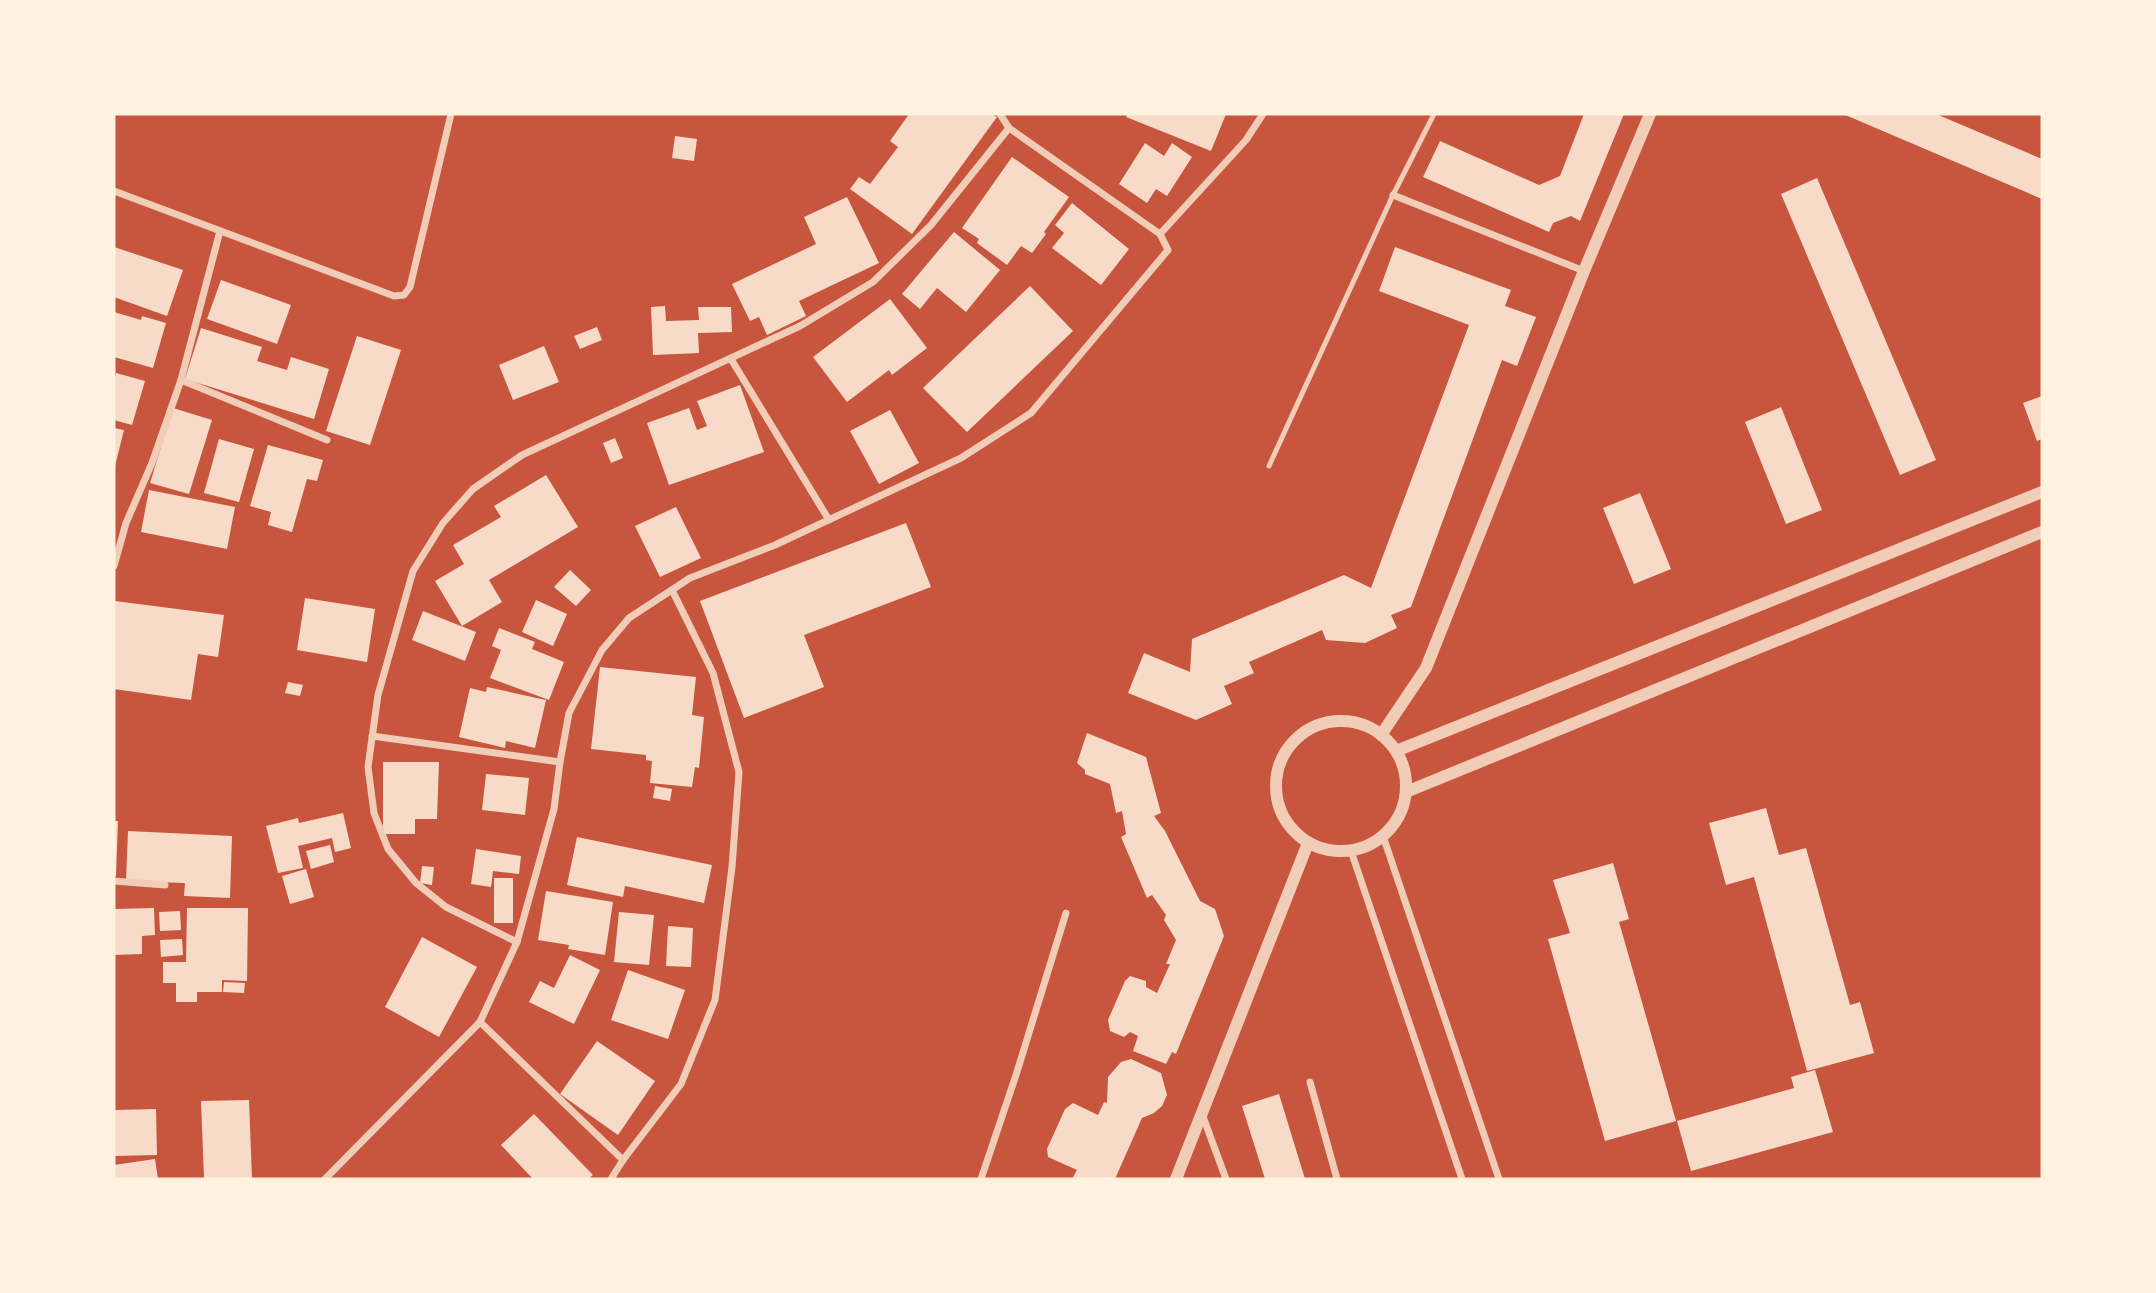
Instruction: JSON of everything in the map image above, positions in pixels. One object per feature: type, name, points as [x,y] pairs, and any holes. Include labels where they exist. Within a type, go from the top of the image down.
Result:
[{"type":"street","points":[[114,191],[394,296],[404,295],[410,287],[450,114]]},
{"type":"street","points":[[325,1179],[480,1022],[517,942],[554,809],[569,713],[602,650],[629,618],[690,578],[829,520],[961,458],[1031,413],[1167,250],[1160,234],[1009,128],[1000,114]]},
{"type":"street","points":[[1160,234],[1246,140],[1263,114]]},
{"type":"street","points":[[1381,735],[1426,668],[1584,271],[1650,114]]},
{"type":"street","points":[[517,942],[446,907],[416,883],[388,849],[374,813],[368,767],[378,695],[413,570],[443,523],[473,489],[522,455],[800,326],[873,282],[931,225],[1009,128]]},
{"type":"street","points":[[1393,195],[1584,271]]},
{"type":"street","points":[[114,566],[126,523],[152,463],[181,380],[220,231]]},
{"type":"street","points":[[731,359],[829,520]]},
{"type":"street","points":[[181,380],[327,440]]},
{"type":"street","points":[[1396,751],[2042,492]]},
{"type":"street","points":[[1406,792],[2042,532]]},
{"type":"street","points":[[611,1179],[622,1160],[681,1084],[715,1000],[732,867],[738,772],[713,673],[672,590]]},
{"type":"street","points":[[1352,723],[1363,725],[1381,735],[1396,751],[1404,771],[1406,792],[1395,824],[1383,836],[1368,846],[1350,851],[1329,850],[1308,842],[1292,829],[1281,811],[1276,790],[1278,769],[1287,750],[1301,734],[1320,725],[1352,723]]},
{"type":"street","points":[[372,736],[560,762]]},
{"type":"street","points":[[1383,836],[1499,1179]]},
{"type":"street","points":[[1176,1179],[1308,842]]},
{"type":"street","points":[[1350,851],[1462,1179]]},
{"type":"street","points":[[114,881],[165,885]]},
{"type":"street","points":[[981,1179],[1066,913]]},
{"type":"street","points":[[480,1022],[622,1160]]},
{"type":"street","points":[[1311,1082],[1337,1179]]},
{"type":"street","points":[[1202,1113],[1226,1179]]},
{"type":"lane","points":[[1269,466],[1393,195],[1434,114]]},
{"type":"building","points":[[909,114],[991,114],[997,117],[912,234],[850,189],[859,177],[870,184],[898,147],[890,141]]},
{"type":"building","points":[[1128,114],[1226,114],[1211,151],[1126,117]]},
{"type":"building","points":[[1584,114],[1624,114],[1580,221],[1571,216],[1553,223],[1549,232],[1423,177],[1440,141],[1539,185],[1560,176]]},
{"type":"building","points":[[1843,114],[1936,114],[2042,159],[2042,199]]},
{"type":"building","points":[[675,136],[697,139],[694,161],[672,158]]},
{"type":"building","points":[[1145,143],[1164,156],[1172,143],[1192,157],[1167,196],[1156,189],[1147,203],[1119,184]]},
{"type":"building","points":[[1012,157],[1069,197],[1032,253],[1021,246],[1007,265],[977,243],[979,239],[962,228]]},
{"type":"building","points":[[1817,178],[1936,460],[1900,475],[1781,194]]},
{"type":"building","points":[[847,197],[879,263],[799,301],[806,316],[767,335],[759,317],[750,321],[732,284],[816,244],[804,217]]},
{"type":"building","points":[[1072,203],[1129,249],[1101,285],[1052,248],[1064,233],[1055,225]]},
{"type":"building","points":[[954,232],[1000,270],[966,312],[937,288],[920,309],[902,294]]},
{"type":"building","points":[[114,247],[183,270],[167,316],[114,297]]},
{"type":"building","points":[[1395,247],[1511,290],[1505,306],[1536,317],[1517,366],[1502,360],[1411,607],[1391,615],[1397,628],[1365,643],[1326,640],[1322,630],[1249,662],[1254,673],[1224,686],[1232,704],[1196,720],[1128,693],[1144,653],[1190,672],[1192,639],[1344,575],[1371,588],[1469,325],[1379,291]]},
{"type":"building","points":[[221,280],[291,305],[277,344],[207,319]]},
{"type":"building","points":[[1030,286],[1073,331],[967,432],[923,388]]},
{"type":"building","points":[[890,299],[927,348],[892,375],[889,370],[847,402],[813,357]]},
{"type":"building","points":[[665,306],[666,321],[699,320],[698,307],[731,307],[732,332],[698,333],[699,353],[653,355],[651,307]]},
{"type":"building","points":[[114,312],[141,320],[142,316],[166,323],[153,368],[114,357]]},
{"type":"building","points":[[597,327],[602,340],[580,349],[574,336]]},
{"type":"building","points":[[201,328],[262,347],[257,361],[287,370],[291,357],[329,369],[314,419],[185,379]]},
{"type":"building","points":[[357,336],[401,350],[370,445],[326,431]]},
{"type":"building","points":[[544,346],[559,382],[513,400],[499,365]]},
{"type":"building","points":[[116,373],[145,381],[132,425],[114,420]]},
{"type":"building","points":[[740,385],[764,452],[669,485],[647,423],[689,408],[697,430],[707,426],[697,401]]},
{"type":"building","points":[[2042,396],[2042,439],[2037,441],[2023,403]]},
{"type":"building","points":[[1781,407],[1822,510],[1786,524],[1745,422]]},
{"type":"building","points":[[173,408],[212,420],[189,494],[150,483]]},
{"type":"building","points":[[890,410],[919,463],[879,484],[850,431]]},
{"type":"building","points":[[114,428],[124,430],[115,466],[114,466]]},
{"type":"building","points":[[615,438],[623,458],[611,463],[603,443]]},
{"type":"building","points":[[219,439],[254,449],[239,502],[204,493]]},
{"type":"building","points":[[268,445],[323,460],[317,481],[307,479],[292,532],[268,525],[271,512],[250,506]]},
{"type":"building","points":[[546,475],[578,527],[489,580],[502,602],[462,626],[435,581],[464,564],[453,545],[501,517],[494,506]]},
{"type":"building","points":[[149,490],[235,507],[227,549],[141,532]]},
{"type":"building","points":[[1640,493],[1671,569],[1634,584],[1603,508]]},
{"type":"building","points":[[676,507],[701,558],[660,577],[635,526]]},
{"type":"building","points":[[906,523],[931,587],[804,635],[824,687],[744,718],[700,601]]},
{"type":"building","points":[[570,570],[591,590],[576,606],[554,587]]},
{"type":"building","points":[[305,598],[375,609],[367,662],[297,650]]},
{"type":"building","points":[[536,600],[567,614],[553,646],[522,632]]},
{"type":"building","points":[[115,601],[224,615],[218,657],[198,654],[191,700],[114,689]]},
{"type":"building","points":[[423,611],[476,632],[465,661],[412,640]]},
{"type":"building","points":[[499,628],[535,642],[532,649],[564,662],[549,700],[490,678],[501,650],[492,646]]},
{"type":"building","points":[[600,667],[696,677],[692,715],[704,717],[699,768],[695,767],[692,787],[650,783],[652,761],[646,760],[646,755],[591,749]]},
{"type":"building","points":[[288,682],[303,685],[300,696],[285,693]]},
{"type":"building","points":[[487,687],[546,700],[535,748],[506,741],[505,748],[459,737],[470,688],[486,692]]},
{"type":"building","points":[[1087,733],[1146,757],[1161,813],[1154,816],[1165,831],[1200,901],[1215,909],[1224,936],[1176,1054],[1172,1052],[1166,1064],[1133,1051],[1138,1036],[1130,1032],[1124,1037],[1110,1031],[1108,1020],[1125,981],[1130,976],[1146,981],[1146,987],[1157,993],[1170,964],[1166,964],[1176,940],[1164,920],[1166,915],[1152,895],[1147,898],[1121,837],[1126,834],[1122,811],[1116,813],[1110,784],[1085,774],[1085,770],[1077,763]]},
{"type":"building","points":[[383,762],[439,762],[437,819],[415,819],[415,834],[383,834]]},
{"type":"building","points":[[486,774],[529,778],[525,815],[482,810]]},
{"type":"building","points":[[655,786],[672,789],[670,801],[653,798]]},
{"type":"building","points":[[1766,808],[1779,855],[1806,848],[1850,1005],[1860,1002],[1874,1053],[1807,1071],[1754,877],[1726,885],[1709,823]]},
{"type":"building","points":[[343,813],[351,848],[335,852],[332,838],[298,846],[303,868],[278,873],[266,826],[298,818],[299,823]]},
{"type":"building","points":[[114,821],[118,821],[116,876],[114,876]]},
{"type":"building","points":[[128,831],[232,836],[230,898],[184,896],[185,883],[126,881]]},
{"type":"building","points":[[577,837],[712,865],[704,903],[625,886],[623,897],[567,885]]},
{"type":"building","points":[[330,845],[334,862],[311,869],[306,851]]},
{"type":"building","points":[[476,849],[521,856],[519,874],[493,871],[491,887],[471,884]]},
{"type":"building","points":[[1613,863],[1629,919],[1619,922],[1676,1121],[1605,1141],[1548,939],[1570,933],[1553,880]]},
{"type":"building","points":[[422,866],[434,867],[432,885],[420,883]]},
{"type":"building","points":[[306,869],[314,897],[290,904],[282,876]]},
{"type":"building","points":[[494,878],[513,878],[513,923],[494,923]]},
{"type":"building","points":[[546,891],[613,902],[605,955],[568,949],[569,945],[538,940]]},
{"type":"building","points":[[154,908],[155,935],[142,936],[142,954],[114,955],[114,909]]},
{"type":"building","points":[[187,908],[248,908],[247,981],[222,980],[222,992],[197,992],[197,1002],[176,1002],[176,983],[163,983],[163,962],[186,962]]},
{"type":"building","points":[[180,911],[181,930],[160,931],[159,912]]},
{"type":"building","points":[[619,912],[654,915],[649,965],[614,962]]},
{"type":"building","points":[[668,926],[693,928],[691,967],[666,966]]},
{"type":"building","points":[[422,937],[477,967],[439,1037],[385,1007]]},
{"type":"building","points":[[182,939],[183,955],[161,957],[160,940]]},
{"type":"building","points":[[570,955],[600,970],[574,1024],[529,1002],[540,981],[554,988]]},
{"type":"building","points":[[628,970],[685,990],[668,1039],[611,1020]]},
{"type":"building","points":[[224,982],[245,983],[244,993],[223,992]]},
{"type":"building","points":[[597,1041],[655,1081],[618,1135],[560,1094]]},
{"type":"building","points":[[1131,1059],[1161,1073],[1167,1095],[1162,1106],[1142,1118],[1115,1179],[1072,1179],[1077,1170],[1048,1157],[1047,1149],[1065,1109],[1073,1103],[1098,1115],[1104,1102],[1107,1103],[1108,1077],[1121,1062]]},
{"type":"building","points":[[1815,1070],[1833,1132],[1691,1171],[1677,1121],[1794,1088],[1791,1077]]},
{"type":"building","points":[[1279,1094],[1305,1179],[1265,1179],[1242,1106]]},
{"type":"building","points":[[249,1100],[252,1179],[204,1179],[201,1101]]},
{"type":"building","points":[[156,1109],[157,1155],[114,1156],[114,1110]]},
{"type":"building","points":[[534,1114],[593,1175],[588,1179],[533,1179],[501,1145]]},
{"type":"building","points":[[155,1159],[158,1179],[114,1179],[114,1165]]}]
